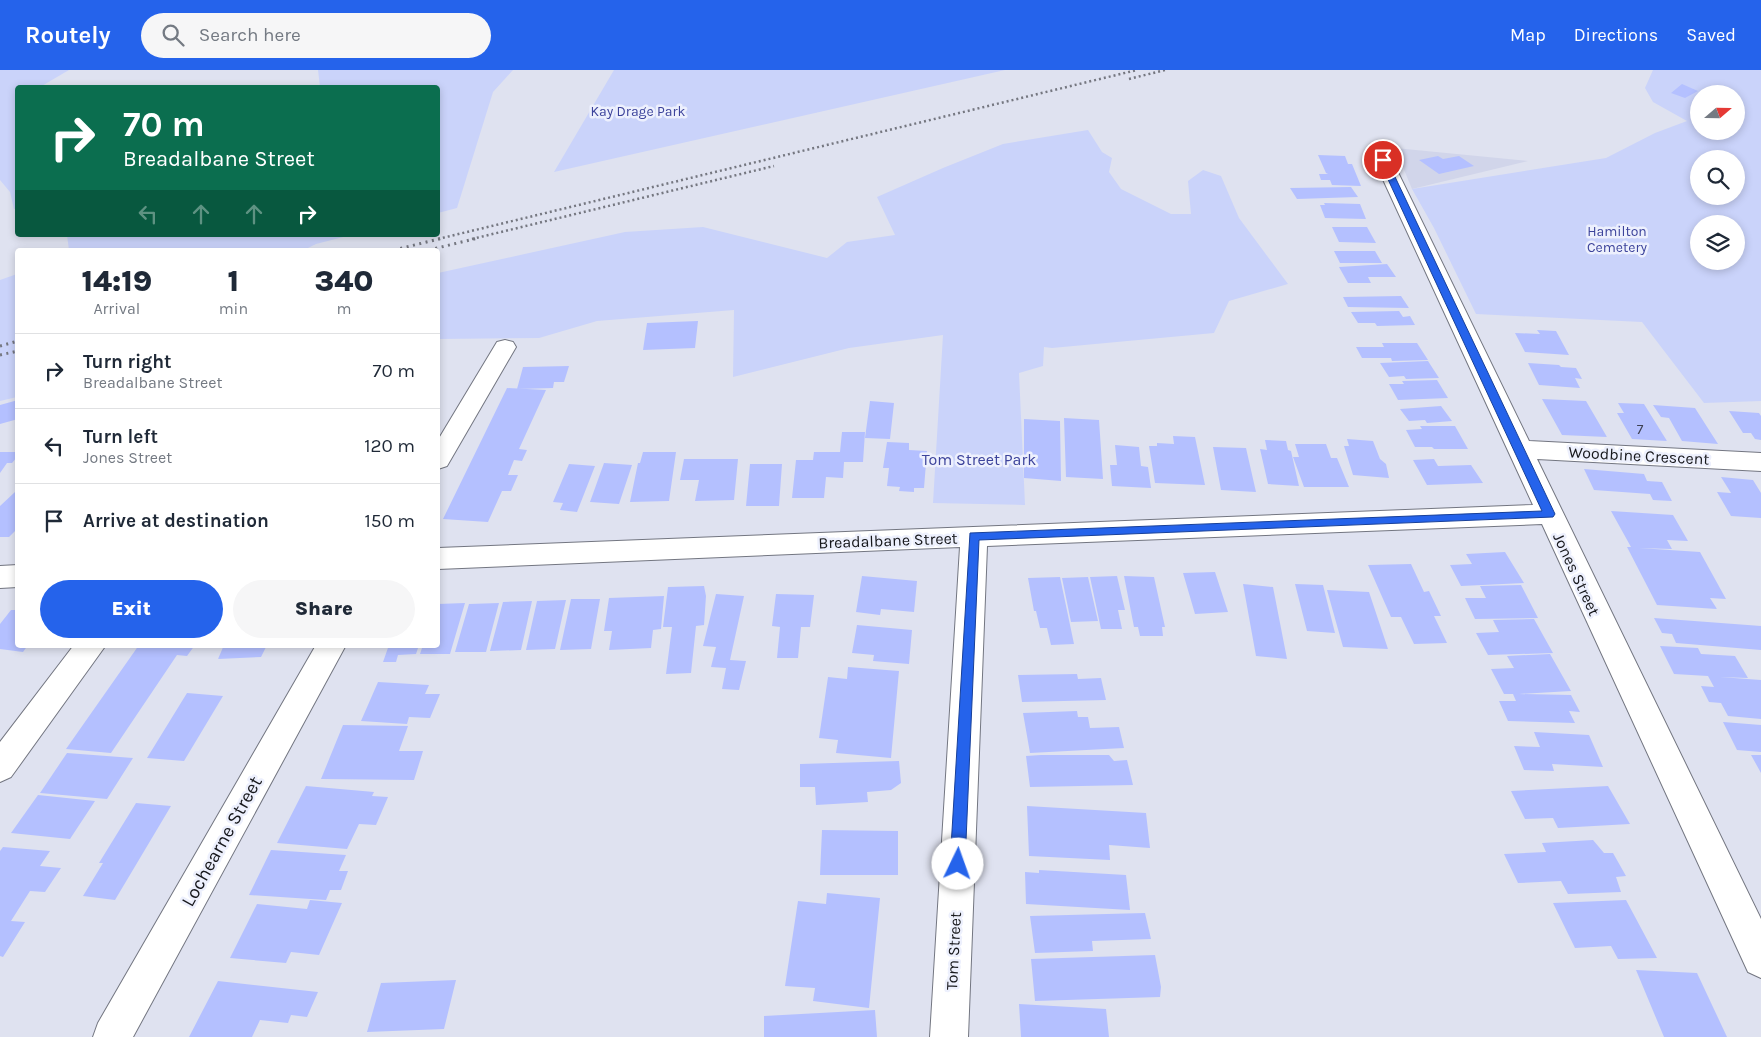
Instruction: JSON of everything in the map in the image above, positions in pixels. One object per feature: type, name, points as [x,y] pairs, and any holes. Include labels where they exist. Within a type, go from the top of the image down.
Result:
[{"type":"street","name":"Jones Street","points":[[1383,160],[1761,960]]},
{"type":"street","points":[[440,457],[505,346]]},
{"type":"street","name":"Woodbine Crescent","points":[[1518,449],[1761,462]]},
{"type":"street","name":"Breadalbane Street","points":[[440,559],[1549,514]]},
{"type":"street","name":"Tom Street","points":[[949,1037],[974,536]]},
{"type":"street","points":[[0,577],[15,576]]},
{"type":"street","points":[[0,767],[89,648]]},
{"type":"street","name":"Lochearne Street","points":[[112,1037],[328,648]]},
{"type":"shaded area","points":[[1395,148],[1528,161],[1412,189]]},
{"type":"green space","points":[[0,70],[69,70],[43,85],[15,85],[15,209],[10,192],[0,180]]},
{"type":"green space","points":[[318,70],[513,70],[493,92],[457,208],[440,212],[440,85],[320,85]]},
{"type":"green space","name":"Kay Drage Park","points":[[614,70],[1005,70],[554,172]]},
{"type":"green space","name":"Hamilton Cemetery","points":[[1653,70],[1761,70],[1761,401],[1704,403],[1642,322],[1476,314],[1434,228],[1412,189],[1606,158],[1655,133],[1687,121],[1653,102],[1645,88]]},
{"type":"green space","name":"Tom Street Park","points":[[1088,130],[1102,152],[1112,158],[1109,172],[1121,189],[1171,214],[1191,214],[1188,181],[1203,170],[1221,176],[1239,218],[1288,284],[1229,301],[1214,333],[1052,348],[1044,347],[1043,366],[1019,373],[1025,505],[933,503],[943,335],[849,348],[733,377],[734,310],[597,321],[539,338],[440,339],[440,273],[625,232],[703,227],[827,258],[847,242],[895,235],[877,197],[1003,144]]},
{"type":"green space","points":[[67,237],[343,237],[308,248],[69,248]]},
{"type":"green space","points":[[15,275],[15,397],[0,401],[0,280]]},
{"type":"building","points":[[1682,84],[1690,88],[1690,95],[1685,98],[1671,93]]},
{"type":"building","points":[[1318,155],[1345,156],[1348,164],[1352,164],[1361,186],[1332,185],[1330,180],[1321,180],[1319,174],[1328,174]]},
{"type":"building","points":[[1438,156],[1443,159],[1459,156],[1474,166],[1439,174],[1419,160]]},
{"type":"building","points":[[1351,187],[1358,197],[1297,199],[1290,188]]},
{"type":"building","points":[[1324,203],[1360,204],[1366,219],[1325,218],[1320,205],[1325,205]]},
{"type":"building","points":[[1332,227],[1367,227],[1376,243],[1339,242]]},
{"type":"building","points":[[1334,251],[1375,251],[1382,263],[1340,263]]},
{"type":"building","points":[[1387,264],[1396,277],[1368,277],[1371,283],[1348,283],[1339,267]]},
{"type":"building","points":[[1401,296],[1409,308],[1348,307],[1343,297]]},
{"type":"building","points":[[1399,311],[1403,317],[1410,316],[1415,325],[1377,326],[1375,323],[1358,323],[1351,312]]},
{"type":"building","points":[[698,321],[695,348],[643,350],[647,323]]},
{"type":"building","points":[[1537,330],[1556,331],[1569,355],[1525,352],[1515,333],[1540,334]]},
{"type":"building","points":[[1382,343],[1417,343],[1428,360],[1392,361],[1391,358],[1362,358],[1356,347],[1384,347]]},
{"type":"building","points":[[1428,361],[1439,378],[1406,379],[1404,376],[1389,377],[1380,363]]},
{"type":"building","points":[[1528,363],[1576,368],[1582,379],[1575,378],[1580,388],[1539,385]]},
{"type":"building","points":[[569,366],[564,382],[554,382],[553,388],[517,389],[523,367]]},
{"type":"building","points":[[1437,380],[1448,398],[1398,400],[1389,384],[1404,384],[1402,381]]},
{"type":"building","points":[[507,388],[546,390],[519,449],[527,450],[522,461],[514,460],[508,475],[518,475],[511,491],[502,491],[488,522],[443,519]]},
{"type":"building","points":[[1542,399],[1586,401],[1607,437],[1562,435]]},
{"type":"building","points":[[15,401],[15,420],[0,424],[0,405]]},
{"type":"building","points":[[870,401],[894,403],[890,439],[865,438]]},
{"type":"building","points":[[1618,403],[1644,404],[1667,441],[1632,439],[1617,413],[1624,413]]},
{"type":"building","points":[[1653,405],[1695,408],[1718,444],[1682,441],[1669,418],[1661,417]]},
{"type":"building","points":[[1441,406],[1452,421],[1427,423],[1425,420],[1409,421],[1400,409]]},
{"type":"building","points":[[1729,411],[1759,413],[1761,416],[1761,440],[1755,439],[1751,433],[1743,433]]},
{"type":"building","points":[[1064,418],[1099,420],[1103,479],[1066,477]]},
{"type":"building","points":[[1024,419],[1060,421],[1061,481],[1024,478]]},
{"type":"building","points":[[1420,426],[1455,426],[1468,449],[1415,447],[1406,430],[1422,429]]},
{"type":"building","points":[[842,432],[865,432],[863,462],[844,462],[843,478],[826,477],[824,498],[792,498],[796,460],[813,460],[814,452],[840,452]]},
{"type":"building","points":[[1173,436],[1195,437],[1205,485],[1155,483],[1149,446],[1157,446],[1157,443],[1174,444]]},
{"type":"building","points":[[1347,439],[1373,441],[1380,459],[1386,464],[1389,478],[1353,475],[1344,446],[1349,446]]},
{"type":"building","points":[[1265,440],[1286,441],[1288,450],[1291,451],[1299,486],[1268,484],[1260,449],[1267,450]]},
{"type":"building","points":[[887,442],[909,443],[909,450],[927,451],[924,488],[914,488],[914,492],[899,491],[900,487],[887,486],[889,468],[883,468]]},
{"type":"building","points":[[1295,444],[1326,444],[1331,458],[1337,458],[1349,487],[1304,487],[1293,457],[1299,457]]},
{"type":"building","points":[[1115,445],[1139,447],[1141,466],[1148,467],[1151,488],[1112,486],[1110,465],[1117,465]]},
{"type":"building","points":[[1213,447],[1246,448],[1256,492],[1221,490]]},
{"type":"building","points":[[0,452],[15,452],[15,460],[12,463],[7,463],[0,473]]},
{"type":"building","points":[[643,452],[676,452],[669,501],[630,502],[638,463],[640,463]]},
{"type":"building","points":[[684,459],[738,459],[734,500],[695,501],[699,480],[680,480]]},
{"type":"building","points":[[1434,459],[1438,466],[1471,465],[1483,483],[1427,485],[1413,460]]},
{"type":"building","points":[[604,463],[632,465],[619,504],[590,502]]},
{"type":"building","points":[[569,464],[595,466],[577,512],[560,510],[563,503],[553,502]]},
{"type":"building","points":[[750,464],[782,464],[779,506],[746,506]]},
{"type":"building","points":[[1584,469],[1644,474],[1647,481],[1662,482],[1672,501],[1653,500],[1650,494],[1594,490]]},
{"type":"building","points":[[1721,477],[1753,480],[1761,493],[1761,518],[1731,516],[1717,492],[1731,493]]},
{"type":"building","points":[[15,492],[15,531],[9,537],[0,537],[0,506]]},
{"type":"building","points":[[1611,511],[1673,515],[1688,541],[1667,540],[1672,549],[1639,548],[1700,552],[1726,599],[1710,598],[1717,609],[1657,605],[1627,547],[1631,547]]},
{"type":"building","points":[[1505,552],[1524,583],[1461,586],[1450,565],[1472,564],[1466,554]]},
{"type":"building","points":[[1411,564],[1424,592],[1429,591],[1441,616],[1434,616],[1447,643],[1414,644],[1401,617],[1391,617],[1368,565]]},
{"type":"building","points":[[1215,572],[1228,612],[1195,614],[1183,573]]},
{"type":"building","points":[[862,576],[917,581],[914,612],[881,609],[880,615],[856,612]]},
{"type":"building","points":[[1117,576],[1125,610],[1118,610],[1122,629],[1101,629],[1090,577]]},
{"type":"building","points":[[1124,576],[1154,577],[1165,627],[1162,627],[1163,636],[1140,636],[1138,627],[1134,627]]},
{"type":"building","points":[[1060,577],[1074,644],[1051,645],[1047,628],[1040,628],[1036,611],[1034,611],[1028,578]]},
{"type":"building","points":[[1088,577],[1098,621],[1071,622],[1062,578]]},
{"type":"building","points":[[1243,584],[1273,587],[1287,659],[1256,656]]},
{"type":"building","points":[[1295,584],[1323,585],[1335,633],[1307,631]]},
{"type":"building","points":[[1521,585],[1538,618],[1475,619],[1465,598],[1486,598],[1480,586]]},
{"type":"building","points":[[704,586],[706,596],[704,625],[696,626],[691,673],[666,674],[672,627],[663,627],[668,587]]},
{"type":"building","points":[[1327,590],[1369,592],[1388,649],[1343,647]]},
{"type":"building","points":[[716,594],[744,596],[730,660],[746,661],[739,690],[722,689],[726,668],[711,667],[716,647],[703,646]]},
{"type":"building","points":[[776,594],[814,595],[810,627],[801,627],[798,658],[777,658],[780,627],[772,626]]},
{"type":"building","points":[[664,596],[661,629],[653,630],[651,648],[609,650],[612,631],[604,631],[609,598]]},
{"type":"building","points":[[571,599],[600,599],[591,649],[560,650]]},
{"type":"building","points":[[566,600],[555,649],[526,650],[537,601]]},
{"type":"building","points":[[532,601],[521,650],[490,651],[503,602]]},
{"type":"building","points":[[465,603],[450,654],[420,654],[422,648],[440,648],[440,604]]},
{"type":"building","points":[[499,603],[486,652],[455,652],[469,604]]},
{"type":"building","points":[[11,610],[15,610],[15,648],[26,648],[23,652],[0,649],[0,624]]},
{"type":"building","points":[[1654,618],[1761,626],[1761,650],[1676,643],[1672,634],[1662,633]]},
{"type":"building","points":[[1534,619],[1553,653],[1488,655],[1476,633],[1499,632],[1493,620]]},
{"type":"building","points":[[857,625],[912,630],[909,664],[873,661],[874,655],[852,653]]},
{"type":"building","points":[[1660,646],[1698,648],[1701,654],[1735,656],[1748,678],[1720,677],[1761,680],[1761,719],[1728,716],[1721,703],[1709,702],[1701,686],[1714,687],[1708,676],[1674,674]]},
{"type":"building","points":[[137,648],[193,648],[187,656],[177,655],[111,753],[66,749]]},
{"type":"building","points":[[223,648],[266,648],[261,657],[218,659]]},
{"type":"building","points":[[388,648],[418,648],[416,654],[398,655],[396,662],[383,662]]},
{"type":"building","points":[[1550,654],[1571,691],[1519,694],[1571,695],[1580,712],[1569,711],[1575,723],[1508,721],[1499,701],[1516,701],[1513,694],[1504,694],[1491,669],[1514,668],[1507,656]]},
{"type":"building","points":[[848,667],[899,671],[891,758],[836,753],[838,740],[819,738],[828,677],[847,679]]},
{"type":"building","points":[[1077,674],[1078,679],[1101,678],[1106,700],[1022,702],[1018,675]]},
{"type":"building","points":[[378,682],[429,685],[425,694],[440,694],[430,718],[409,717],[407,724],[361,721]]},
{"type":"building","points":[[187,693],[223,696],[184,761],[147,758]]},
{"type":"building","points":[[1077,711],[1078,717],[1088,717],[1090,728],[1119,727],[1124,748],[1030,753],[1023,713]]},
{"type":"building","points":[[1723,722],[1761,725],[1761,752],[1737,750]]},
{"type":"building","points":[[343,725],[408,726],[399,751],[423,751],[414,780],[321,779]]},
{"type":"building","points":[[1534,732],[1589,735],[1603,767],[1552,764],[1554,771],[1524,770],[1514,746],[1540,747]]},
{"type":"building","points":[[67,753],[133,758],[107,799],[40,793]]},
{"type":"building","points":[[1109,755],[1114,761],[1127,760],[1133,785],[1030,787],[1026,756]]},
{"type":"building","points":[[1751,755],[1761,755],[1761,773]]},
{"type":"building","points":[[899,761],[901,783],[891,790],[867,792],[868,802],[816,805],[815,787],[800,787],[800,764]]},
{"type":"building","points":[[306,786],[374,792],[372,796],[388,797],[376,825],[359,824],[347,849],[277,843]]},
{"type":"building","points":[[1608,786],[1630,824],[1558,828],[1553,818],[1525,819],[1511,791]]},
{"type":"building","points":[[38,795],[95,801],[70,839],[11,833]]},
{"type":"building","points":[[136,803],[171,806],[115,900],[83,896],[103,863],[99,863]]},
{"type":"building","points":[[1027,806],[1146,813],[1150,848],[1109,845],[1110,860],[1029,856]]},
{"type":"building","points":[[822,830],[898,831],[898,875],[820,875]]},
{"type":"building","points":[[1593,840],[1604,853],[1613,853],[1626,876],[1616,877],[1621,892],[1568,894],[1561,881],[1518,883],[1504,854],[1546,852],[1542,843]]},
{"type":"building","points":[[3,847],[50,851],[40,866],[61,868],[45,892],[30,891],[11,921],[25,922],[3,957],[0,956],[0,851]]},
{"type":"building","points":[[271,850],[346,855],[339,871],[348,871],[341,890],[330,890],[326,900],[249,895]]},
{"type":"building","points":[[1039,870],[1126,875],[1130,910],[1026,904],[1025,872],[1039,873]]},
{"type":"building","points":[[827,893],[880,898],[869,1008],[813,1001],[815,988],[785,986],[798,901],[826,904]]},
{"type":"building","points":[[310,900],[342,903],[319,955],[291,952],[286,963],[230,958],[257,904],[307,909]]},
{"type":"building","points":[[1626,900],[1657,958],[1618,959],[1611,946],[1575,948],[1553,903]]},
{"type":"building","points":[[1145,913],[1151,939],[1092,941],[1093,951],[1035,953],[1030,916]]},
{"type":"building","points":[[1155,955],[1161,987],[1160,997],[1035,1001],[1031,959]]},
{"type":"building","points":[[1636,970],[1697,973],[1727,1037],[1664,1037]]},
{"type":"building","points":[[456,980],[444,1029],[367,1032],[381,983]]},
{"type":"building","points":[[218,981],[318,992],[307,1017],[291,1015],[288,1023],[260,1020],[252,1037],[189,1037]]},
{"type":"building","points":[[1019,1004],[1106,1009],[1109,1037],[1021,1037]]},
{"type":"building","points":[[875,1010],[877,1037],[764,1037],[764,1016]]},
{"type":"railway","points":[[438,239],[1137,70]]},
{"type":"railway","points":[[1129,79],[1165,70]]},
{"type":"railway","points":[[472,239],[774,166]]},
{"type":"railway","points":[[402,248],[443,238]]},
{"type":"railway","points":[[437,248],[478,238]]},
{"type":"railway","points":[[0,346],[15,342]]},
{"type":"railway","points":[[0,355],[15,352]]},
{"type":"route","points":[[958,864],[974,536],[1549,514],[1383,160]]}]
